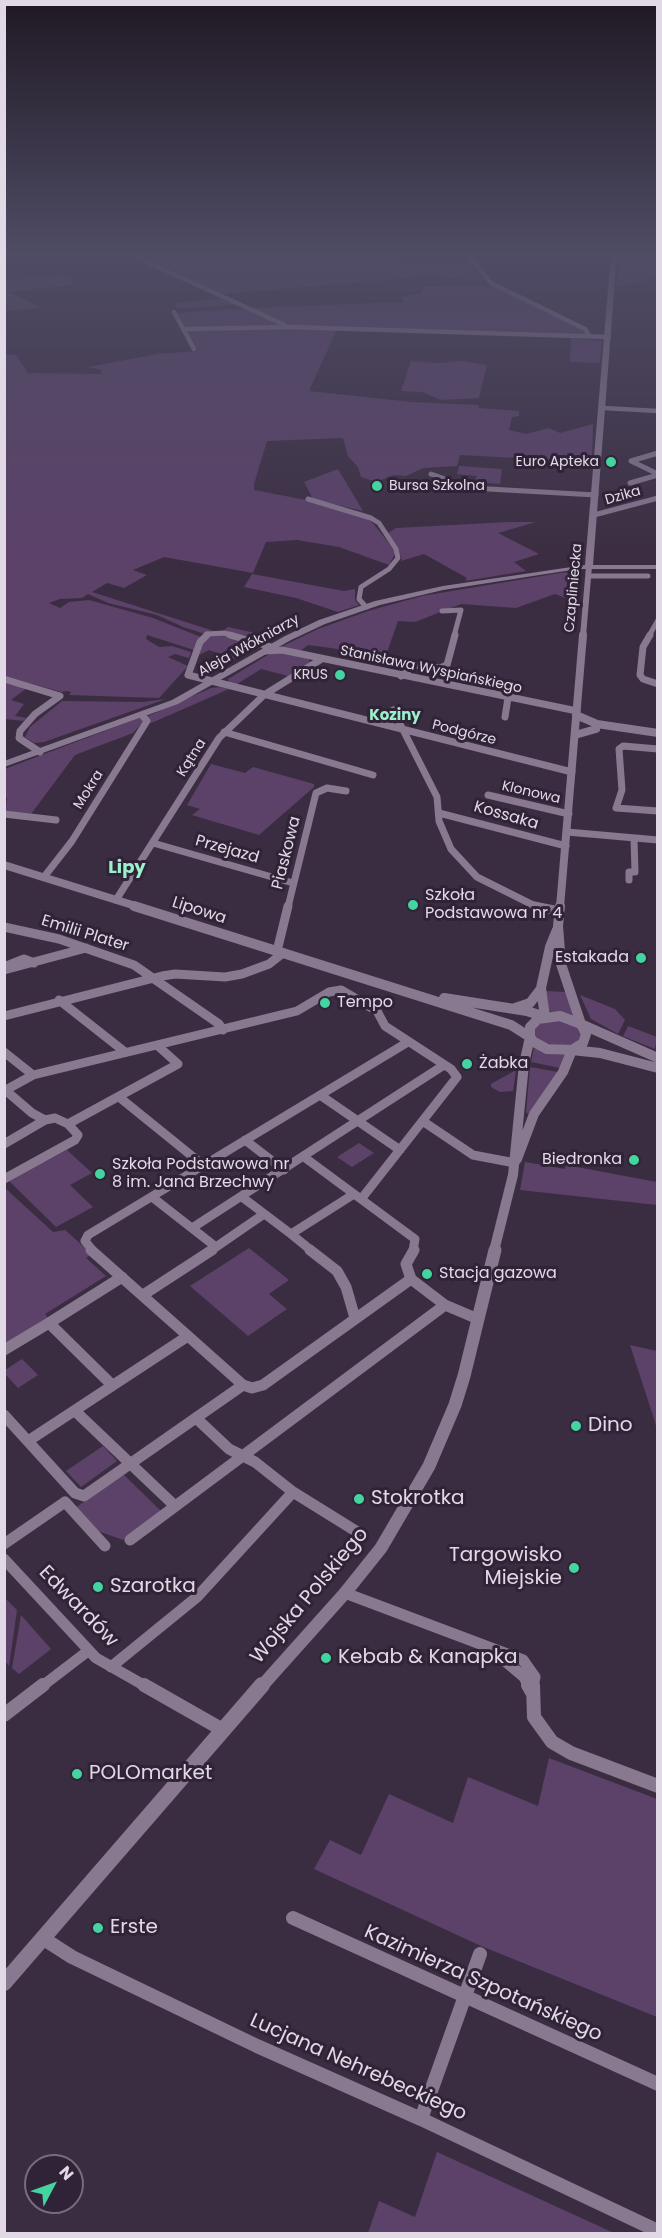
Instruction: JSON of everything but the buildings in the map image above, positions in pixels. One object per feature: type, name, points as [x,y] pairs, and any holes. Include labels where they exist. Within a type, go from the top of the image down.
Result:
[{"type":"main road","name":"Czapliniecka","points":[[589,566],[607,357]]},
{"type":"main road","name":"Aleja Włókniarzy","points":[[4,764],[175,702],[271,646],[281,646],[322,622],[366,607],[443,588],[589,566],[657,567]]},
{"type":"main road","points":[[548,572],[573,570],[589,576]]},
{"type":"street","points":[[603,408],[657,411]]},
{"type":"street","points":[[657,453],[631,461],[657,475]]},
{"type":"street","points":[[431,474],[440,475],[471,488],[596,495]]},
{"type":"street","points":[[630,483],[657,475]]},
{"type":"street","name":"Dzika","points":[[594,515],[606,514],[657,498]]},
{"type":"street","points":[[308,500],[371,518],[377,522],[396,549],[398,558],[393,565],[361,587],[359,599],[366,607]]},
{"type":"street","name":"Czapliniecka","points":[[581,1024],[561,963],[558,926],[589,566]]},
{"type":"street","points":[[589,576],[648,576]]},
{"type":"street","points":[[401,676],[414,665],[440,668],[447,665],[461,610],[442,611]]},
{"type":"street","points":[[657,620],[644,647],[640,675],[643,679],[657,684]]},
{"type":"street","name":"Podgórze","points":[[271,646],[224,633],[204,636],[192,660],[192,670],[189,675],[572,772]]},
{"type":"street","points":[[649,634],[657,638]]},
{"type":"street","name":"Stanisława Wyspiańskiego","points":[[263,651],[281,646],[320,660],[577,713]]},
{"type":"street","name":"Kątna","points":[[116,900],[224,732],[264,695],[320,660]]},
{"type":"street","points":[[4,679],[60,696],[34,714],[20,731],[19,738],[40,752]]},
{"type":"street","points":[[505,717],[508,698]]},
{"type":"street","points":[[393,710],[401,730],[437,797],[441,829],[451,849],[477,877],[540,909],[560,911]]},
{"type":"street","points":[[577,713],[597,726]]},
{"type":"street","name":"Mokra","points":[[44,877],[72,841],[147,721],[142,715]]},
{"type":"street","points":[[576,724],[657,733]]},
{"type":"street","points":[[575,735],[597,726]]},
{"type":"street","points":[[224,732],[373,775]]},
{"type":"street","points":[[657,749],[623,746],[619,749],[622,790],[616,808],[657,811]]},
{"type":"street","name":"Piaskowa","points":[[280,952],[293,883],[316,793],[327,788],[346,791]]},
{"type":"street","name":"Klonowa","points":[[488,795],[569,814]]},
{"type":"street","name":"Kossaka","points":[[439,813],[566,846]]},
{"type":"street","points":[[4,814],[56,820]]},
{"type":"street","points":[[567,832],[657,840]]},
{"type":"street","points":[[629,880],[629,872],[635,872],[634,839]]},
{"type":"street","name":"Przejazd","points":[[153,843],[293,883]]},
{"type":"street","name":"Lipowa","points":[[4,865],[511,1025],[530,1037]]},
{"type":"street","name":"Czapliniecka","points":[[545,1017],[540,990],[550,947],[558,926]]},
{"type":"street","name":"Emilii Plater","points":[[4,927],[60,939],[134,965],[219,1024],[223,1030]]},
{"type":"street","points":[[4,969],[24,959],[34,963],[86,948]]},
{"type":"street","points":[[4,1016],[154,977],[175,974],[210,977],[242,974],[269,964],[280,952]]},
{"type":"street","name":"Lipowa","points":[[385,985],[545,1017]]},
{"type":"street","points":[[45,1120],[32,1113],[5,1090],[33,1075],[297,1011],[329,992],[341,990],[377,1011],[385,1026],[444,1065],[456,1074],[456,1079],[424,1122],[358,1196],[291,1234]]},
{"type":"street","points":[[509,1009],[530,1003],[540,990]]},
{"type":"street","points":[[59,1000],[125,1053]]},
{"type":"street","points":[[657,1058],[560,1016],[538,1019],[530,1027],[530,1037],[547,1049],[600,1053],[657,1068]]},
{"type":"street","points":[[572,1050],[583,1044],[586,1039],[581,1024]]},
{"type":"street","name":"Wojska Polskiego","points":[[515,1163],[515,1143],[530,1037]]},
{"type":"street","points":[[408,1042],[88,1235],[85,1241],[88,1247],[188,1336],[243,1384],[252,1388],[263,1385],[411,1279]]},
{"type":"street","points":[[68,1124],[178,1064],[158,1046]]},
{"type":"street","name":"Wojska Polskiego","points":[[4,1983],[345,1593],[381,1548],[429,1466],[455,1405],[515,1163],[534,1114],[563,1072],[572,1050]]},
{"type":"street","points":[[4,1052],[33,1075]]},
{"type":"street","points":[[563,1072],[581,1056],[600,1053]]},
{"type":"street","points":[[192,1228],[444,1065]]},
{"type":"street","points":[[320,1095],[400,1150]]},
{"type":"street","points":[[119,1097],[203,1165]]},
{"type":"street","points":[[4,1144],[45,1120],[55,1118],[68,1124],[78,1135],[75,1140],[4,1179]]},
{"type":"street","points":[[424,1122],[473,1155],[515,1163]]},
{"type":"street","points":[[245,1140],[284,1170]]},
{"type":"street","points":[[304,1157],[414,1239],[415,1246],[406,1264],[411,1279],[445,1305],[478,1319]]},
{"type":"street","points":[[152,1197],[216,1247]]},
{"type":"street","points":[[242,1197],[338,1271],[356,1318]]},
{"type":"street","points":[[143,1295],[264,1214]]},
{"type":"street","points":[[4,1350],[122,1277]]},
{"type":"street","points":[[130,1540],[445,1305]]},
{"type":"street","points":[[49,1323],[112,1385]]},
{"type":"street","points":[[28,1441],[188,1336]]},
{"type":"street","points":[[4,1415],[79,1496],[87,1495],[243,1384]]},
{"type":"street","points":[[75,1411],[176,1506]]},
{"type":"street","points":[[196,1418],[229,1449],[255,1462],[293,1492],[359,1533]]},
{"type":"street","points":[[111,1667],[197,1597],[293,1492]]},
{"type":"street","points":[[4,1544],[64,1502],[105,1546]]},
{"type":"street","name":"Edwardów","points":[[4,1559],[88,1651],[111,1667],[223,1730]]},
{"type":"street","points":[[345,1593],[490,1649],[524,1677],[532,1692],[534,1717],[546,1736],[560,1748],[657,1786]]},
{"type":"street","points":[[4,1715],[88,1651]]},
{"type":"street","name":"Kazimierza Szpotańskiego","points":[[293,1918],[657,2084]]},
{"type":"street","name":"Lucjana Nehrebeckiego","points":[[44,1939],[61,1951],[257,2046],[421,2119],[657,2231]]},
{"type":"street","points":[[421,2119],[480,1953]]},
{"type":"shaded area","points":[[4,357],[18,357],[28,373],[101,374],[102,370],[88,367],[139,357],[324,357],[309,391],[412,402],[478,405],[479,408],[519,411],[519,416],[512,417],[509,430],[526,434],[549,428],[560,433],[593,424],[592,462],[460,455],[457,466],[423,468],[406,476],[394,475],[376,482],[361,477],[358,467],[348,456],[343,438],[267,441],[254,490],[306,500],[364,516],[371,521],[396,552],[389,565],[339,547],[297,540],[266,542],[253,573],[164,557],[133,570],[147,575],[124,588],[107,583],[92,592],[217,632],[205,634],[157,615],[108,603],[88,594],[82,598],[60,599],[49,603],[60,608],[69,602],[89,600],[153,618],[201,637],[197,640],[194,650],[147,635],[146,639],[159,647],[172,646],[191,652],[189,658],[175,654],[168,657],[188,666],[159,698],[69,695],[71,692],[61,692],[5,676]]},
{"type":"shaded area","points":[[570,357],[601,357],[600,363],[570,362]]},
{"type":"shaded area","points":[[411,361],[437,363],[462,361],[487,365],[479,398],[441,400],[422,392],[401,391]]},
{"type":"shaded area","points":[[459,466],[502,469],[500,484],[475,482],[477,476],[457,474]]},
{"type":"shaded area","points":[[338,469],[363,511],[313,499],[304,482]]},
{"type":"shaded area","points":[[536,522],[498,533],[539,554],[514,562],[526,571],[465,581],[467,578],[424,554],[401,561],[402,558],[388,533],[396,528]]},
{"type":"shaded area","points":[[566,572],[579,584],[578,603],[555,594],[516,608],[461,604],[415,622],[398,621],[385,658],[308,645],[299,652],[283,646],[318,629],[368,611],[422,596]]},
{"type":"shaded area","points":[[252,574],[344,591],[355,589],[355,600],[359,605],[338,612],[296,598],[244,587]]},
{"type":"shaded area","points":[[228,627],[274,639],[234,659],[209,650],[199,655],[200,647],[208,636],[220,634]]},
{"type":"shaded area","points":[[278,652],[309,659],[310,663],[288,676],[261,669],[234,686],[229,683],[228,679],[271,653]]},
{"type":"shaded area","points":[[4,682],[27,688],[11,700],[24,704],[15,716],[27,718],[23,721],[5,719]]},
{"type":"shaded area","points":[[211,688],[229,689],[151,723],[149,720],[148,716]]},
{"type":"shaded area","points":[[166,699],[44,742],[34,743],[25,737],[30,727],[62,701],[143,702]]},
{"type":"shaded area","points":[[144,716],[142,723],[133,733],[75,755],[31,814],[5,812],[7,798],[5,798],[5,769]]},
{"type":"shaded area","points":[[211,764],[245,773],[253,767],[314,784],[314,787],[259,835],[192,815],[200,809],[187,805]]},
{"type":"shaded area","points":[[545,991],[567,992],[574,1016],[547,1011]]},
{"type":"shaded area","points":[[580,995],[615,1009],[625,1020],[618,1034],[591,1019]]},
{"type":"shaded area","points":[[556,1018],[576,1025],[581,1034],[580,1039],[571,1046],[541,1043],[534,1034],[534,1029],[537,1025]]},
{"type":"shaded area","points":[[628,1026],[657,1037],[655,1049],[623,1036]]},
{"type":"shaded area","points":[[534,1048],[551,1054],[565,1055],[560,1068],[531,1062]]},
{"type":"shaded area","points":[[530,1067],[558,1072],[528,1114],[526,1112]]},
{"type":"shaded area","points":[[516,1070],[513,1091],[500,1092],[491,1087],[491,1084]]},
{"type":"shaded area","points":[[359,1143],[374,1153],[352,1167],[337,1157]]},
{"type":"shaded area","points":[[67,1150],[92,1173],[70,1185],[93,1207],[56,1227],[9,1181]]},
{"type":"shaded area","points":[[525,1162],[565,1169],[566,1165],[657,1182],[657,1205],[520,1190]]},
{"type":"shaded area","points":[[4,1187],[53,1232],[65,1230],[92,1254],[86,1258],[106,1276],[45,1314],[49,1319],[4,1346]]},
{"type":"shaded area","points":[[249,1248],[289,1280],[269,1294],[287,1309],[248,1336],[190,1286]]},
{"type":"shaded area","points":[[630,1345],[657,1351],[657,1431],[655,1422]]},
{"type":"shaded area","points":[[22,1359],[38,1375],[18,1388],[5,1374],[5,1370]]},
{"type":"shaded area","points":[[103,1446],[117,1461],[81,1487],[66,1471]]},
{"type":"shaded area","points":[[123,1474],[162,1512],[123,1540],[98,1531],[75,1508]]},
{"type":"shaded area","points":[[4,1597],[17,1610],[9,1666],[5,1661]]},
{"type":"shaded area","points":[[21,1615],[51,1649],[19,1674],[12,1668]]},
{"type":"shaded area","points":[[549,1758],[657,1799],[657,2017],[481,1946],[314,1869],[330,1840],[361,1855],[389,1794],[453,1823],[468,1777],[538,1806]]},
{"type":"shaded area","points":[[437,2152],[614,2233],[368,2233],[379,2201],[415,2217]]},
{"type":"place","name":"Euro Apteka","points":[[611,462]]},
{"type":"place","name":"Bursa Szkolna","points":[[377,486]]},
{"type":"place","name":"KRUS","points":[[340,675]]},
{"type":"place","name":"Szkoła Podstawowa nr 4","points":[[413,905]]},
{"type":"place","name":"Estakada","points":[[641,958]]},
{"type":"place","name":"Tempo","points":[[325,1003]]},
{"type":"place","name":"Żabka","points":[[467,1064]]},
{"type":"place","name":"Biedronka","points":[[634,1160]]},
{"type":"place","name":"Szkoła Podstawowa nr 8 im. Jana Brzechwy","points":[[100,1174]]},
{"type":"place","name":"Stacja gazowa","points":[[427,1274]]},
{"type":"place","name":"Dino","points":[[576,1426]]},
{"type":"place","name":"Stokrotka","points":[[359,1499]]},
{"type":"place","name":"Targowisko Miejskie","points":[[574,1568]]},
{"type":"place","name":"Szarotka","points":[[98,1587]]},
{"type":"place","name":"Kebab & Kanapka","points":[[326,1658]]},
{"type":"place","name":"POLOmarket","points":[[77,1774]]},
{"type":"place","name":"Erste","points":[[98,1928]]},
{"type":"district","name":"Koziny","points":[[395,716]]},
{"type":"district","name":"Lipy","points":[[127,868]]}]
